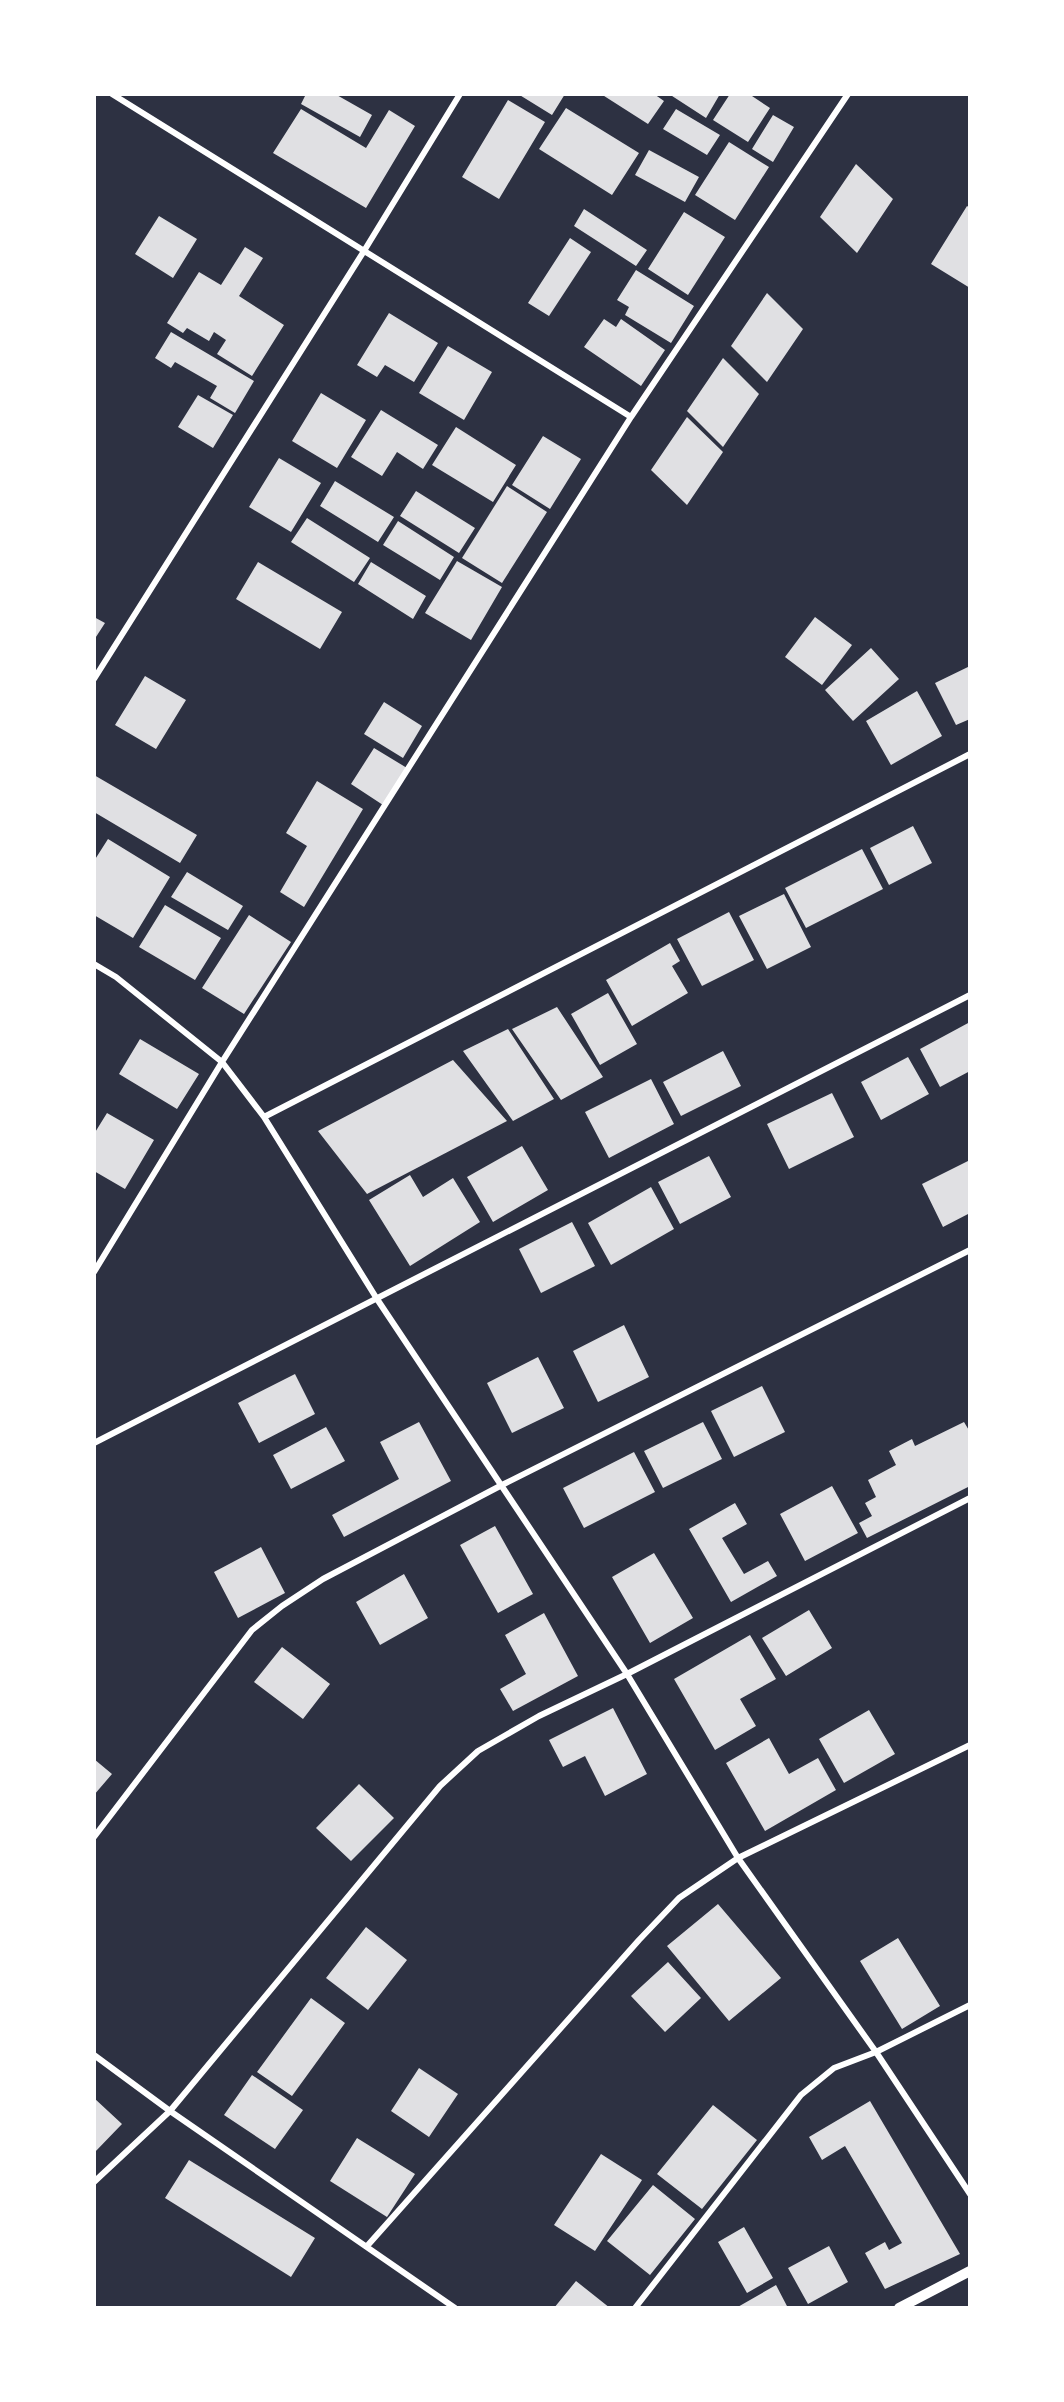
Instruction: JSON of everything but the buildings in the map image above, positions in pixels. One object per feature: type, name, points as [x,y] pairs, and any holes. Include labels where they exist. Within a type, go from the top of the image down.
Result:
[{"type":"street","points":[[112,94],[631,417]]},
{"type":"street","points":[[94,679],[364,251],[460,94]]},
{"type":"street","points":[[94,1272],[222,1062],[631,417],[848,94]]},
{"type":"street","points":[[264,1117],[969,754]]},
{"type":"street","points":[[94,964],[116,977],[222,1062],[264,1117],[377,1299],[627,1674],[738,1858],[876,2052],[969,2194]]},
{"type":"street","points":[[94,1443],[969,995]]},
{"type":"street","points":[[94,1837],[252,1630],[282,1606],[323,1579],[502,1485],[969,1250]]},
{"type":"street","points":[[94,2182],[170,2111],[440,1786],[477,1751],[529,1722],[969,1498]]},
{"type":"street","points":[[368,2245],[679,1898],[738,1858],[969,1745]]},
{"type":"street","points":[[635,2307],[801,2095],[834,2068],[876,2052],[969,2005]]},
{"type":"street","points":[[94,2055],[170,2111],[456,2307]]},
{"type":"street","points":[[899,2307],[969,2271]]}]
